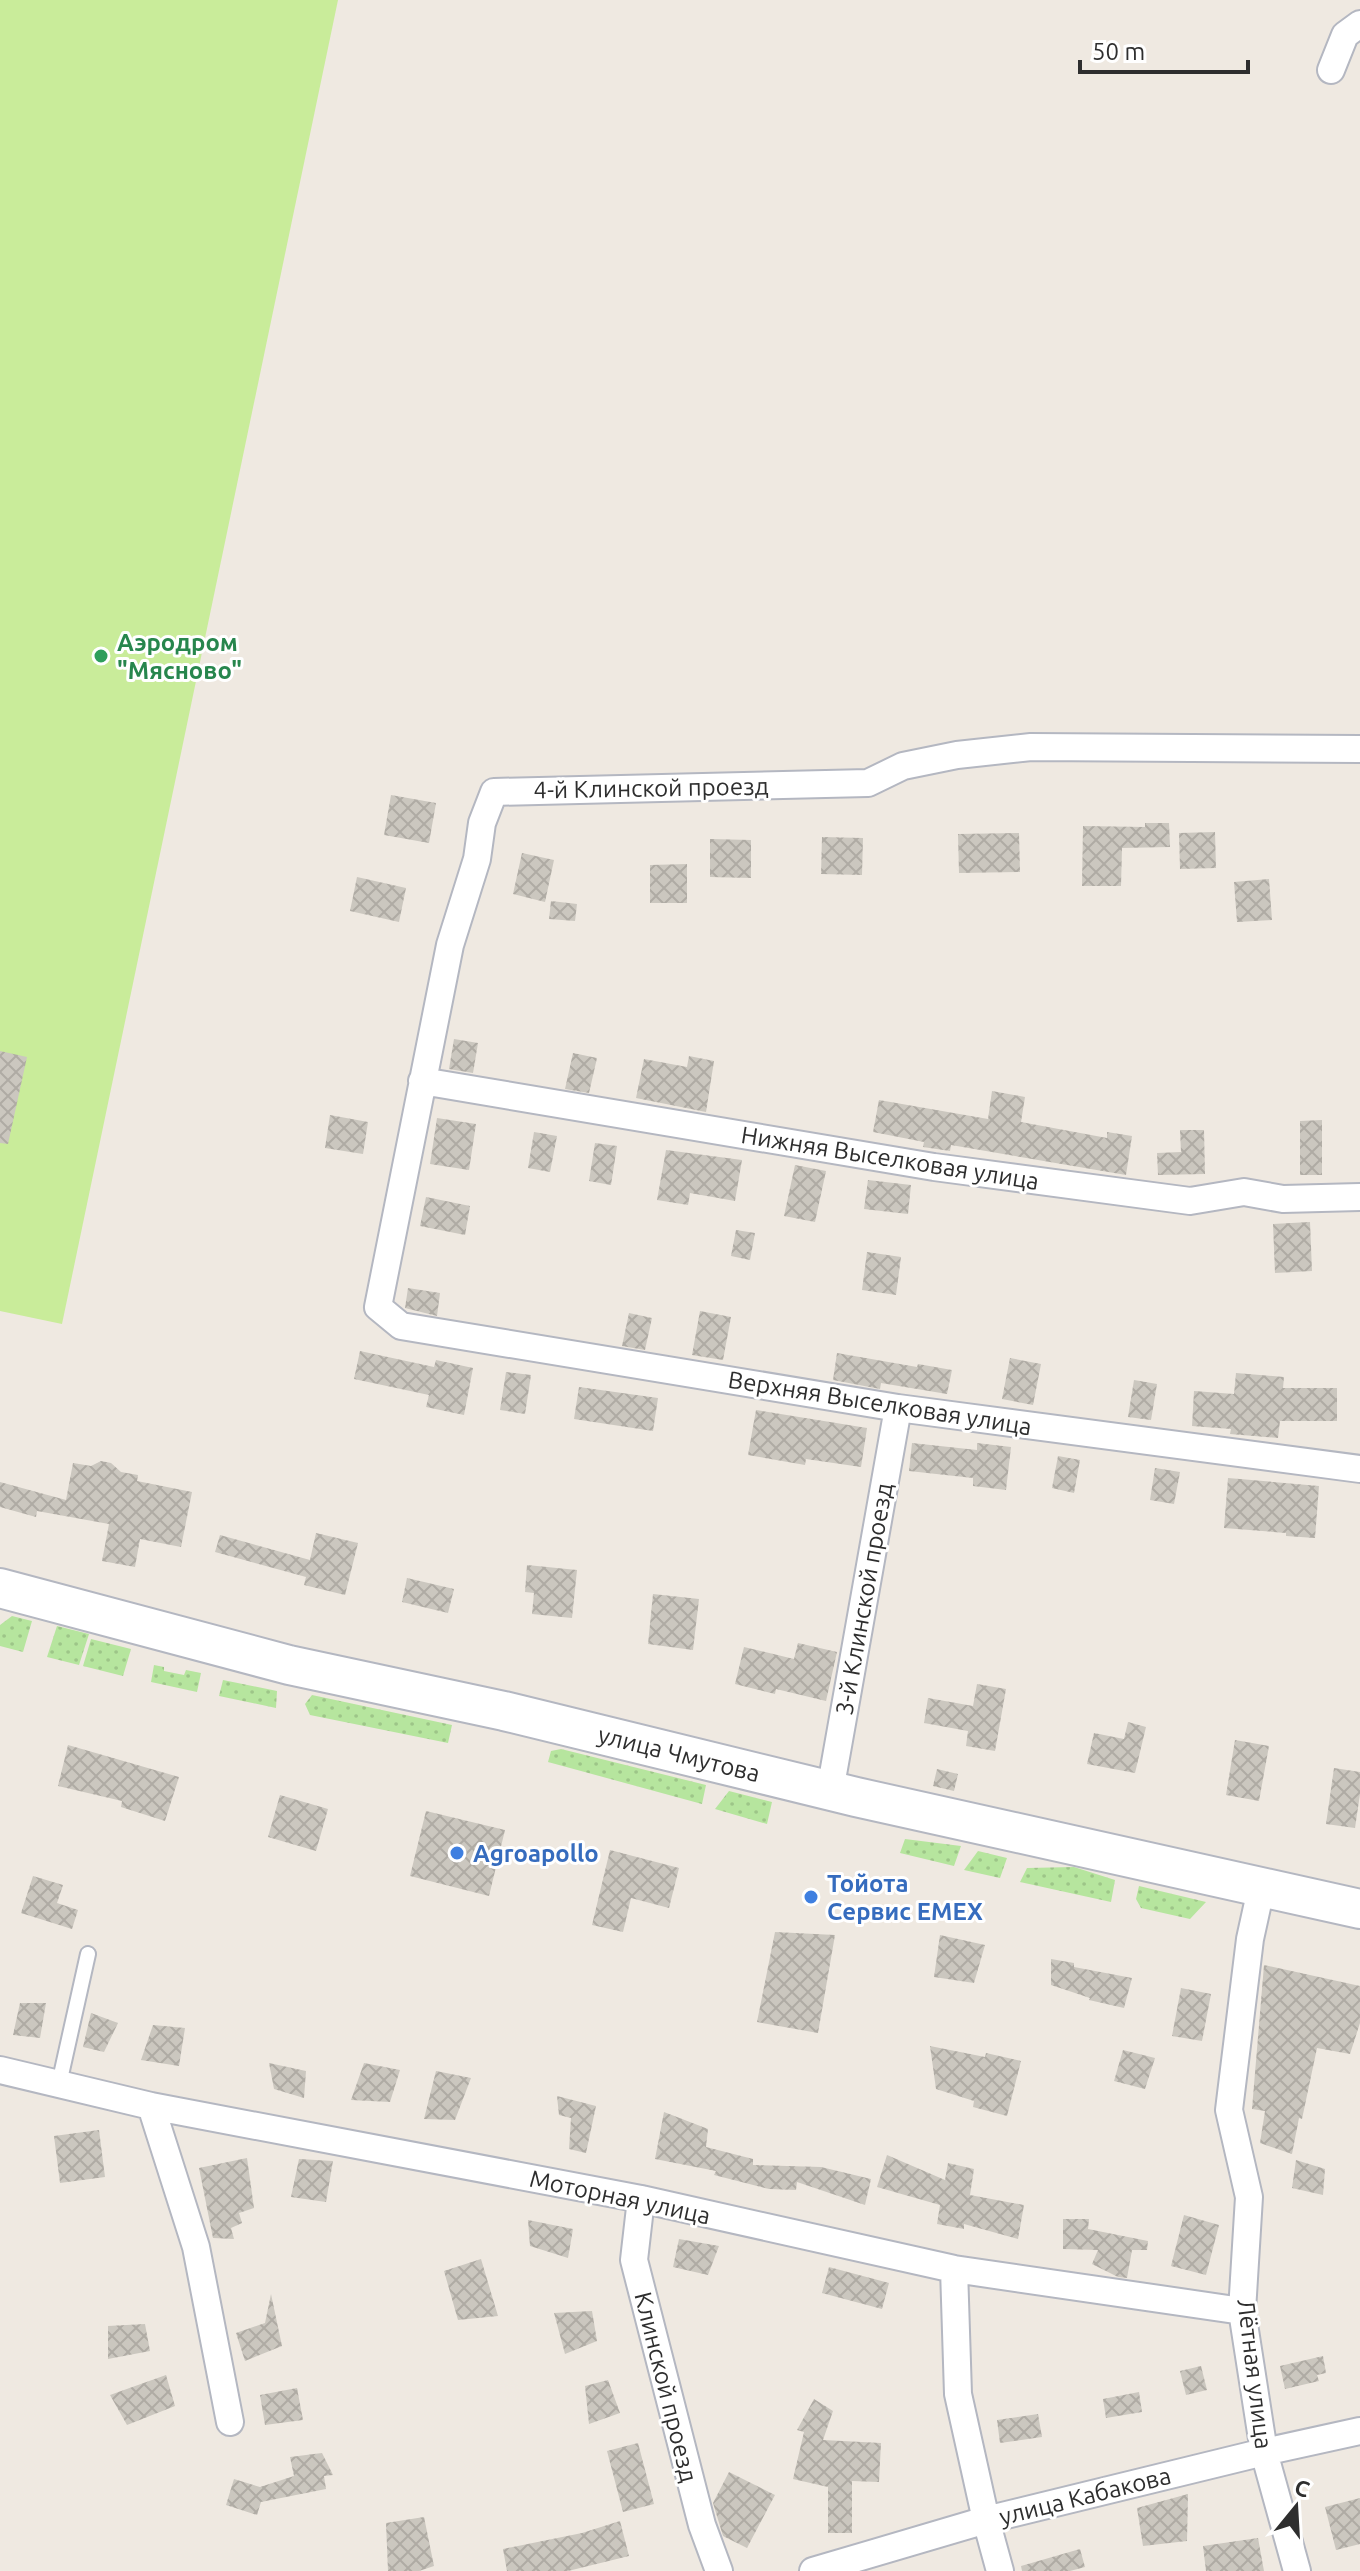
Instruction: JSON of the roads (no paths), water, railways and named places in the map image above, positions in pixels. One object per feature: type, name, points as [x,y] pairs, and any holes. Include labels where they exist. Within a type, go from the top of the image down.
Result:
[{"type":"main road","name":"улица Чмутова","points":[[0,1588],[289,1665],[504,1711],[830,1791],[1360,1909]]},
{"type":"street","points":[[1331,70],[1345,35],[1360,24]]},
{"type":"street","name":"4-й Клинской проезд","points":[[401,1326],[378,1307],[450,945],[477,859],[482,823],[494,792],[868,783],[903,766],[957,755],[1071,745],[1360,749]]},
{"type":"street","name":"Нижняя Выселковая улица","points":[[422,1081],[934,1167],[1190,1201],[1244,1192],[1283,1199],[1360,1197]]},
{"type":"street","name":"Верхняя Выселковая улица","points":[[401,1326],[898,1408],[1360,1469]]},
{"type":"street","name":"3-й Клинской проезд","points":[[830,1791],[898,1408]]},
{"type":"street","name":"Лётная улица","points":[[1261,1889],[1250,1939],[1229,2110],[1249,2197],[1242,2311],[1264,2452],[1297,2571]]},
{"type":"street","name":"Моторная улица","points":[[0,2070],[151,2106],[641,2199],[954,2269],[1242,2311]]},
{"type":"street","points":[[151,2106],[196,2247],[230,2422]]},
{"type":"street","name":"Клинской проезд","points":[[641,2199],[634,2260],[702,2525],[719,2571]]},
{"type":"street","points":[[954,2269],[958,2394],[1000,2571]]},
{"type":"street","name":"улица Кабакова","points":[[813,2571],[986,2520],[1360,2431]]},
{"type":"lane","points":[[59,2084],[88,1954]]},
{"type":"place","name":"Аэродром \"Мясново\"","points":[[101,656]]},
{"type":"place","name":"Agroapollo","points":[[457,1853]]},
{"type":"place","name":"Тойота Сервис EMEX","points":[[811,1897]]}]
